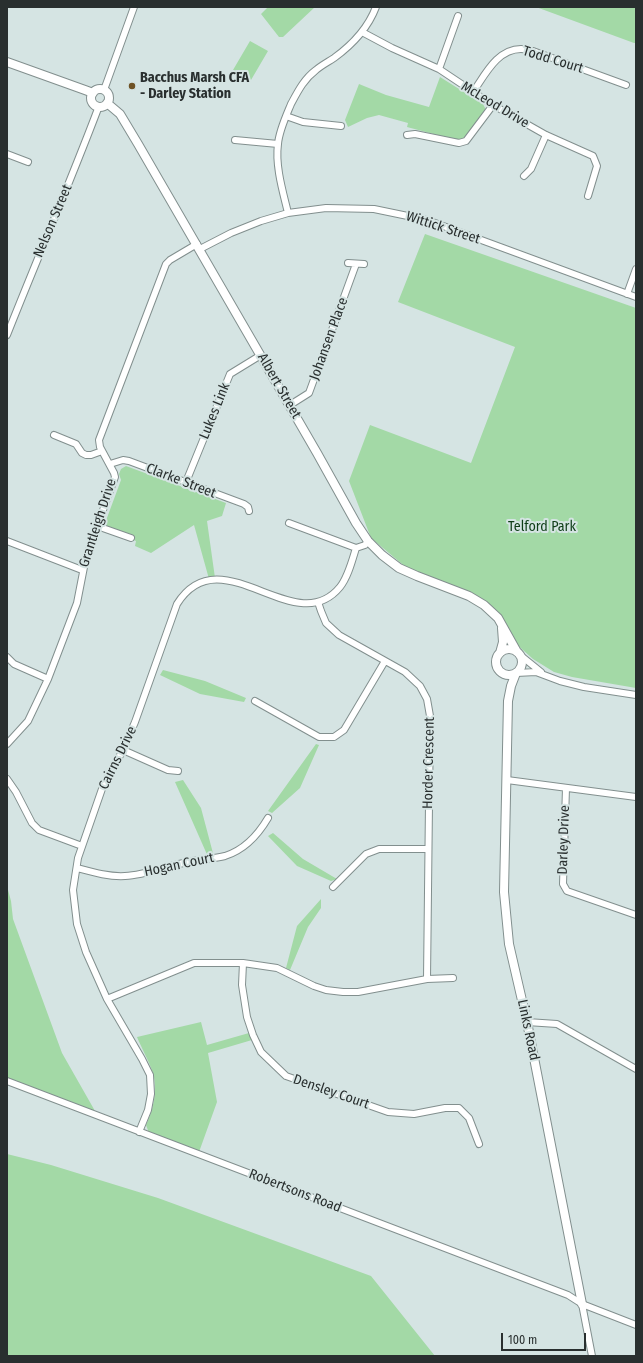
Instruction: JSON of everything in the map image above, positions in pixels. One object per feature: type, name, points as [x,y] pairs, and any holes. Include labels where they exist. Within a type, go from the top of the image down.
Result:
[{"type":"street","points":[[104,90],[134,7]]},
{"type":"street","points":[[288,213],[279,174],[278,144],[286,116],[299,88],[315,70],[335,57],[353,42],[362,32],[376,7]]},
{"type":"street","points":[[439,69],[458,16]]},
{"type":"street","name":"McLeod Drive","points":[[362,32],[392,48],[439,69],[493,106],[546,135],[593,156],[597,166],[588,196]]},
{"type":"street","name":"Todd Court","points":[[473,92],[498,57],[507,51],[521,49],[626,85]]},
{"type":"street","points":[[7,62],[93,94]]},
{"type":"street","points":[[98,90],[104,90],[108,95],[107,103],[99,106],[92,102],[93,94],[98,90]]},
{"type":"street","name":"Albert Street","points":[[107,103],[120,114],[290,405],[356,523],[368,541],[382,555],[399,568],[469,596],[484,605],[498,618],[518,654]]},
{"type":"street","name":"Nelson Street","points":[[7,335],[10,319],[69,183],[99,106]]},
{"type":"street","points":[[407,135],[415,134],[460,144],[466,141],[493,106]]},
{"type":"street","points":[[286,116],[303,122],[341,126]]},
{"type":"street","points":[[524,176],[531,169],[546,135]]},
{"type":"street","points":[[235,140],[278,144]]},
{"type":"street","points":[[7,154],[28,162]]},
{"type":"street","name":"Wittick Street","points":[[198,247],[260,221],[288,213],[326,208],[374,209],[427,220],[636,297]]},
{"type":"street","points":[[54,435],[76,444],[82,453],[86,455],[91,455],[102,451],[99,440],[166,264],[170,260],[198,247]]},
{"type":"street","points":[[348,263],[364,264]]},
{"type":"street","name":"Johansen Place","points":[[290,405],[309,392],[356,264]]},
{"type":"street","points":[[627,294],[636,269]]},
{"type":"street","name":"Lukes Link","points":[[186,482],[230,374],[261,355]]},
{"type":"street","name":"Grantleigh Drive","points":[[7,744],[28,721],[48,679],[77,603],[82,570],[115,477],[110,464],[102,451]]},
{"type":"street","name":"Clarke Street","points":[[110,464],[126,460],[244,504],[248,507],[249,511]]},
{"type":"street","points":[[289,523],[356,548],[365,545],[368,541]]},
{"type":"street","points":[[97,526],[131,538]]},
{"type":"street","points":[[7,541],[82,570]]},
{"type":"street","name":"Cairns Drive","points":[[139,1132],[148,1110],[151,1094],[150,1075],[107,999],[86,952],[77,924],[73,890],[82,846],[102,786],[123,750],[135,722],[177,604],[188,591],[209,580],[222,579],[232,580],[292,602],[305,604],[318,602],[333,594],[340,587],[346,577],[356,548]]},
{"type":"street","name":"Horder Crescent","points":[[318,602],[326,623],[339,635],[384,662],[405,672],[414,679],[420,686],[429,706],[427,979]]},
{"type":"street","points":[[498,618],[504,642],[496,661],[497,667],[501,672],[510,675],[528,672],[544,675],[584,687],[636,695]]},
{"type":"street","points":[[500,653],[508,649],[518,654],[544,675]]},
{"type":"street","points":[[516,673],[522,664],[518,654]]},
{"type":"street","points":[[7,657],[14,664],[48,679]]},
{"type":"street","points":[[255,701],[319,737],[334,737],[344,730],[384,662]]},
{"type":"street","name":"Links Road","points":[[501,672],[506,682],[508,701],[504,892],[508,936],[527,1022],[592,1356]]},
{"type":"street","name":"Links Road","points":[[508,701],[511,686],[516,673]]},
{"type":"street","points":[[123,750],[168,770],[178,771]]},
{"type":"street","points":[[7,779],[16,792],[32,824],[39,830],[82,846]]},
{"type":"street","name":"Darley Drive","points":[[507,780],[636,797]]},
{"type":"street","name":"Darley Drive","points":[[566,788],[563,884],[567,891],[636,916]]},
{"type":"street","name":"Hogan Court","points":[[77,868],[101,874],[126,876],[188,862],[225,856],[251,841],[268,818]]},
{"type":"street","points":[[333,887],[366,854],[379,849],[428,849]]},
{"type":"street","points":[[107,999],[194,963],[243,963],[276,968],[314,986],[326,990],[343,992],[358,992],[427,979],[453,978]]},
{"type":"street","name":"Densley Court","points":[[243,963],[242,985],[247,1017],[253,1035],[261,1052],[286,1076],[388,1112],[414,1114],[445,1108],[459,1108],[469,1118],[479,1144]]},
{"type":"street","points":[[527,1022],[557,1024],[636,1069]]},
{"type":"street","name":"Robertsons Road","points":[[7,1081],[568,1295],[582,1304],[636,1325]]},
{"type":"green space","points":[[268,7],[315,7],[283,37],[279,37],[261,14]]},
{"type":"green space","points":[[536,7],[636,7],[636,43],[634,43]]},
{"type":"green space","points":[[250,41],[268,51],[251,80],[233,70]]},
{"type":"green space","points":[[440,77],[483,104],[485,108],[485,112],[473,130],[465,137],[456,140],[407,127],[408,123],[379,115],[367,118],[348,127],[345,120],[359,84],[386,95],[429,107]]},
{"type":"green space","name":"Telford Park","points":[[425,234],[636,308],[636,688],[572,677],[554,672],[533,659],[514,642],[501,615],[472,593],[408,569],[371,538],[349,481],[370,425],[471,463],[515,347],[398,302]]},
{"type":"green space","points":[[126,466],[226,503],[222,516],[207,521],[215,578],[209,579],[194,525],[151,553],[135,546],[136,541],[109,532],[104,526],[121,480],[119,474],[121,469]]},
{"type":"green space","points":[[163,670],[205,681],[246,698],[244,702],[200,694],[160,675]]},
{"type":"green space","points":[[316,744],[319,745],[300,788],[272,813],[268,811]]},
{"type":"green space","points":[[183,780],[201,808],[214,857],[209,859],[175,782]]},
{"type":"green space","points":[[273,833],[303,859],[337,879],[331,881],[297,866],[268,836]]},
{"type":"green space","points":[[7,886],[11,901],[13,919],[62,1053],[95,1111],[7,1078]]},
{"type":"green space","points":[[321,899],[321,908],[308,927],[290,970],[286,968],[297,926]]},
{"type":"green space","points":[[201,1022],[207,1045],[249,1033],[252,1040],[208,1053],[217,1102],[199,1152],[149,1133],[146,1125],[154,1102],[155,1083],[151,1068],[137,1037]]},
{"type":"green space","points":[[7,1154],[51,1165],[158,1198],[371,1276],[435,1356],[7,1356]]},
{"type":"place","name":"Bacchus Marsh CFA - Darley Station","points":[[132,86]]}]
